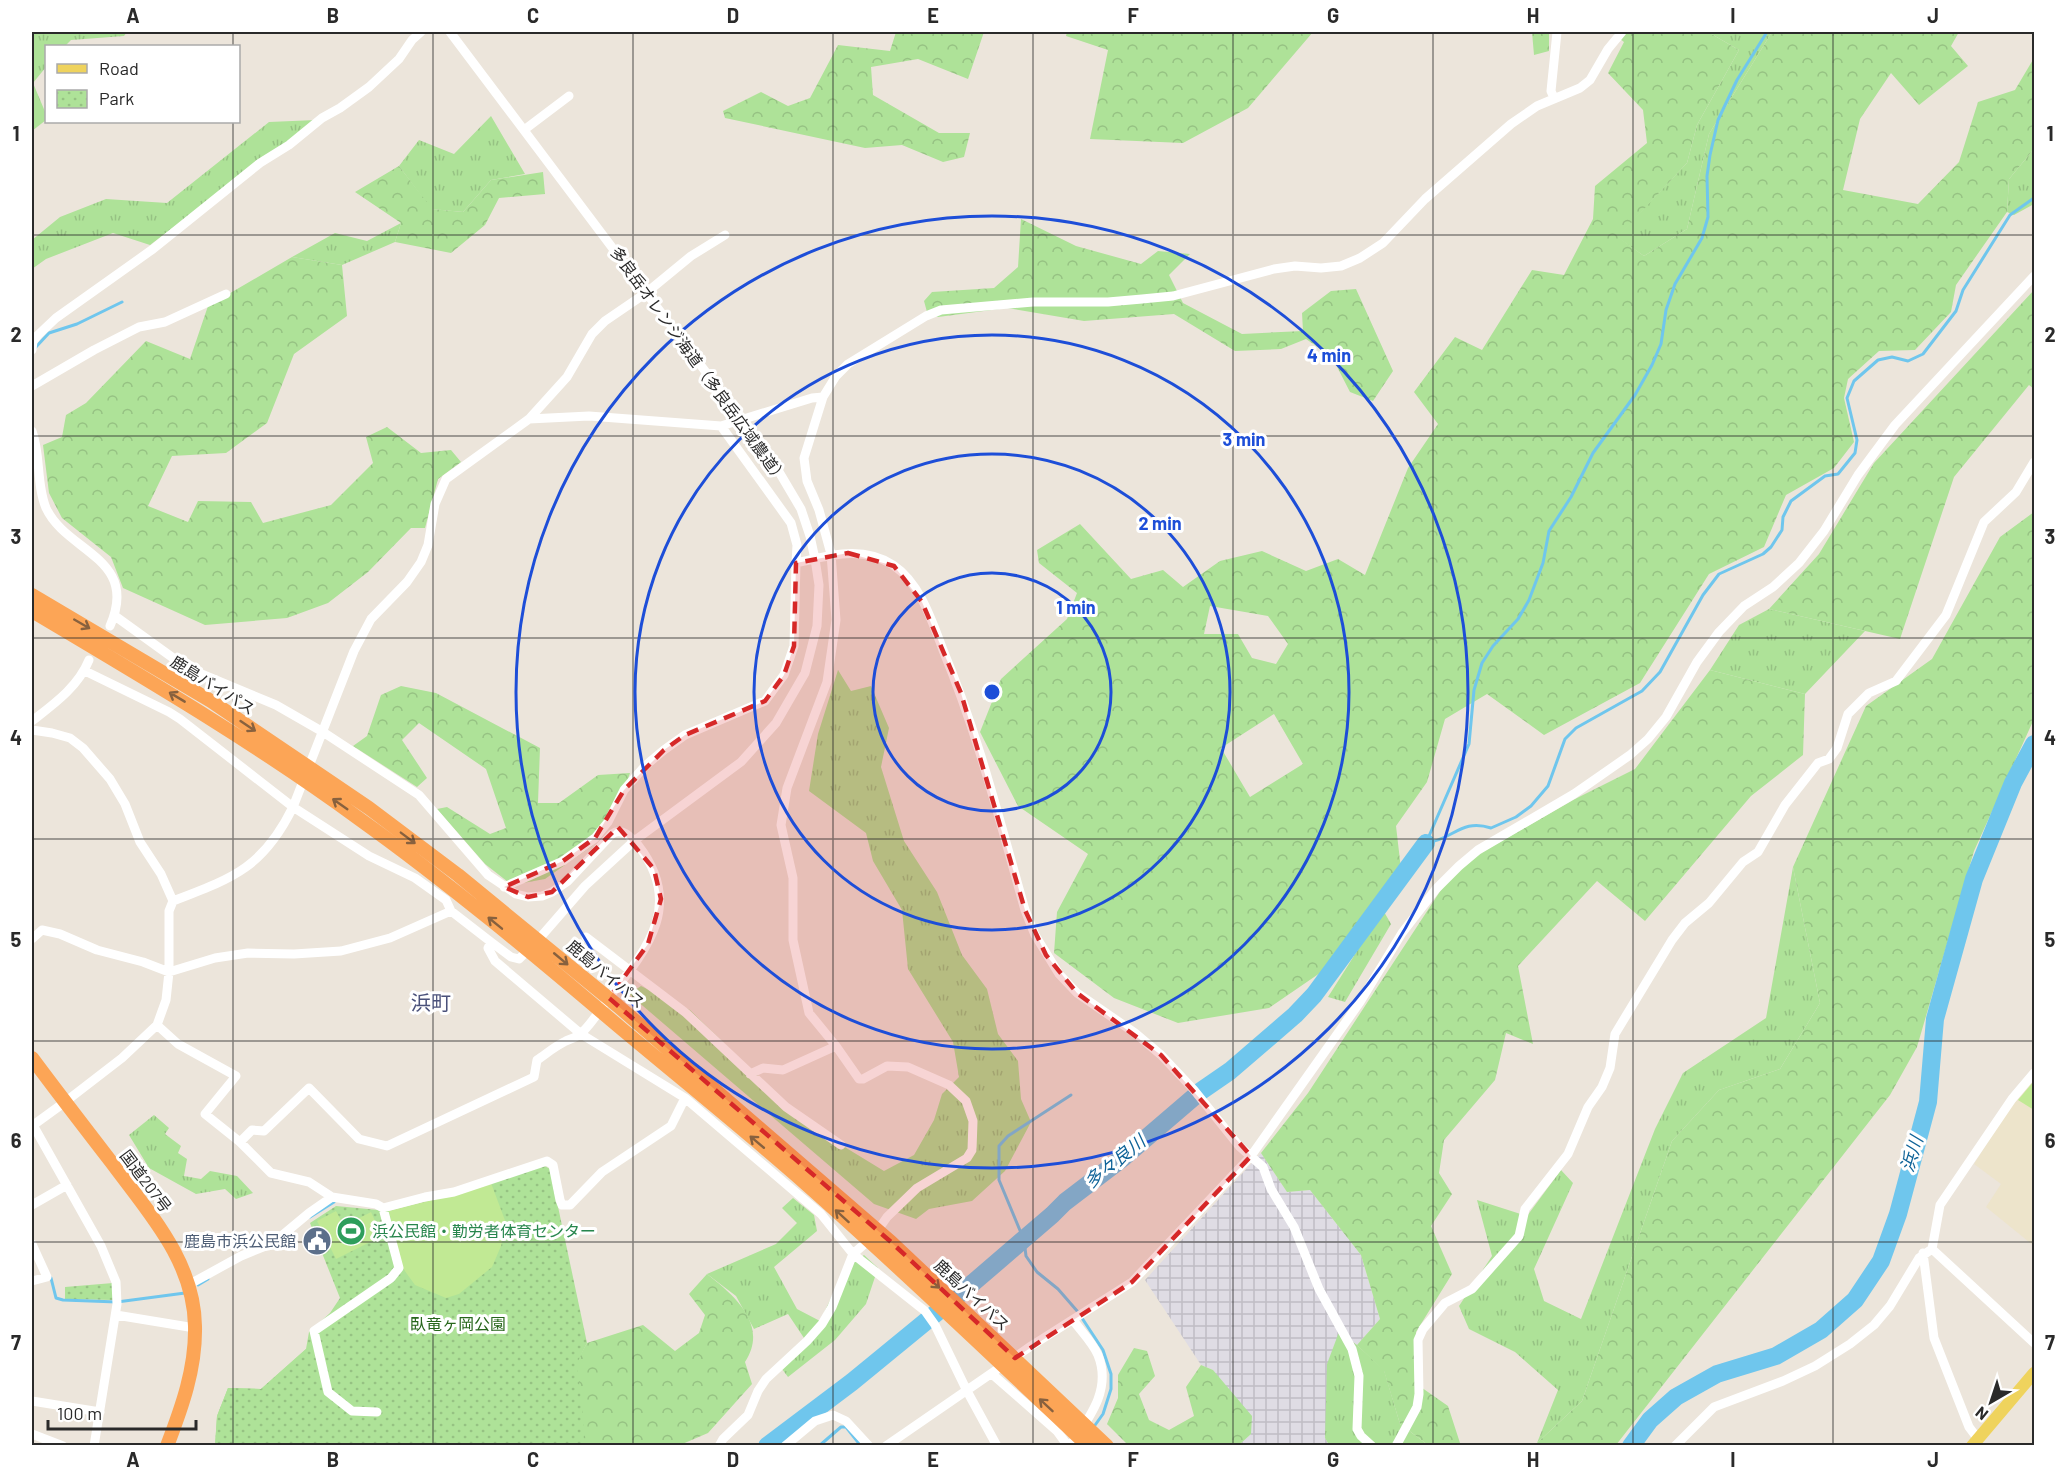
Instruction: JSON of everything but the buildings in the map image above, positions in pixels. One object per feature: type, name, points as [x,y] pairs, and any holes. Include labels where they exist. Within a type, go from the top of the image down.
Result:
[{"type":"highway","name":"鹿島バイパス","points":[[32,595],[211,701],[305,764],[422,848],[533,945]]},
{"type":"highway","name":"鹿島バイパス","points":[[32,611],[199,710],[295,773],[627,1014],[887,1247],[1099,1443]]},
{"type":"highway","name":"国道207号","points":[[32,1058],[158,1223],[177,1254],[190,1284],[195,1328],[191,1374],[182,1407],[167,1446]]},
{"type":"main road","points":[[1975,1442],[2034,1373]]},
{"type":"street","points":[[32,348],[38,334],[56,318],[153,249],[260,163],[289,145],[322,118],[369,87],[399,59],[420,32]]},
{"type":"street","name":"多良岳オレンジ海道（多良岳広域農道）","points":[[450,32],[772,460],[801,509],[810,536],[819,585],[817,626],[805,673],[776,723],[741,762],[634,841],[585,886],[533,945]]},
{"type":"street","points":[[1554,98],[1551,91],[1557,32]]},
{"type":"street","points":[[719,1446],[748,1415],[766,1379],[822,1324],[832,1306],[853,1254],[917,1188],[967,1158],[972,1150],[973,1121],[966,1101],[949,1085],[908,1067],[887,1066],[863,1079],[859,1078],[808,1013],[793,940],[792,878],[781,825],[787,788],[827,682],[836,620],[831,554],[819,510],[807,481],[804,458],[823,397],[836,376],[848,364],[941,309],[1034,302],[1108,302],[1173,296],[1274,269],[1294,266],[1321,268],[1341,266],[1360,258],[1383,243],[1425,199],[1511,124],[1537,106],[1580,88],[1590,80],[1608,49],[1622,32]]},
{"type":"street","points":[[524,130],[569,96]]},
{"type":"street","points":[[173,901],[222,883],[238,874],[262,853],[283,828],[295,804],[354,651],[371,619],[407,582],[421,562],[428,545],[435,504],[446,478],[529,419],[567,376],[592,334],[605,321],[646,293],[691,256],[724,235]]},
{"type":"street","points":[[886,1446],[1132,1282],[1251,1156],[1360,1002],[1402,933],[1436,889],[1478,850],[1574,794],[1630,755],[1648,739],[1666,717],[1697,662],[1719,632],[1744,606],[1773,587],[1799,563],[1824,531],[1858,475],[1895,425],[2034,276]]},
{"type":"street","points":[[32,386],[139,327],[165,322],[226,294]]},
{"type":"street","points":[[529,419],[589,416],[724,426],[812,398],[823,397]]},
{"type":"street","points":[[504,887],[563,861],[595,838],[608,822],[624,790],[645,766],[685,735],[765,701],[784,675],[794,646],[797,545],[791,523],[724,426]]},
{"type":"street","points":[[32,431],[46,508],[57,524],[100,559],[112,577],[117,594],[115,616],[110,626]]},
{"type":"street","points":[[1396,1446],[1417,1407],[1419,1394],[1418,1340],[1423,1329],[1445,1303],[1472,1289],[1519,1236],[1525,1209],[1568,1154],[1588,1107],[1602,1087],[1610,1068],[1615,1034],[1672,940],[1685,923],[1709,903],[1743,862],[1758,852],[1785,806],[1818,763],[1829,759],[1837,748],[1848,714],[1869,693],[1896,681],[1946,615],[1984,522],[2016,492],[2034,462]]},
{"type":"street","points":[[796,563],[831,554],[848,553],[878,558],[894,566],[917,592],[932,621],[961,693],[1025,910],[1046,955],[1059,974],[1077,993],[1135,1033],[1161,1055],[1194,1090],[1239,1146],[1263,1167],[1271,1189],[1294,1227],[1319,1289],[1352,1349],[1359,1376],[1357,1429],[1372,1446]]},
{"type":"street","points":[[115,616],[187,668],[276,705],[323,732],[419,795],[488,875],[504,887],[528,897],[542,896],[552,892],[567,881],[617,831],[623,831],[634,841],[654,869],[661,899],[656,930],[627,975],[583,1030],[537,1060],[534,1077],[387,1146],[359,1139],[309,1088],[264,1131],[252,1130],[240,1142]]},
{"type":"street","points":[[32,721],[61,699],[85,671],[89,660]]},
{"type":"street","points":[[85,671],[180,719],[369,856],[415,878],[446,900],[451,911],[515,960],[533,945]]},
{"type":"street","points":[[32,730],[70,738],[83,748],[110,779],[125,804],[140,842],[161,874],[173,901],[169,911],[169,972],[166,1000],[157,1025],[122,1058],[32,1126],[101,1246],[116,1282],[116,1315],[94,1446]]},
{"type":"street","points":[[32,939],[42,930],[60,934],[97,950],[143,962],[169,972],[216,958],[248,953],[294,954],[341,951],[390,938],[451,911]]},
{"type":"street","points":[[586,937],[627,975],[686,1013],[786,1107],[841,1145]]},
{"type":"street","points":[[491,942],[488,948],[495,961],[583,1030],[685,1098],[821,1214],[853,1254],[925,1311],[935,1325],[997,1446]]},
{"type":"street","points":[[157,1025],[178,1044],[236,1076],[205,1114],[240,1142],[271,1173],[309,1182],[332,1197],[376,1204],[382,1208],[399,1268],[384,1283],[314,1331],[328,1392],[351,1411],[377,1412]]},
{"type":"street","points":[[750,1074],[764,1068],[783,1070],[836,1046]]},
{"type":"street","points":[[1975,1442],[1934,1338],[1928,1251],[1940,1205],[2012,1099],[2034,1072]]},
{"type":"street","points":[[382,1208],[454,1192],[547,1161],[553,1165],[562,1205],[570,1204],[602,1172],[671,1126],[685,1098]]},
{"type":"street","points":[[32,1205],[66,1185]]},
{"type":"street","points":[[190,1284],[241,1256],[273,1243],[332,1197]]},
{"type":"street","points":[[32,1244],[47,1277],[32,1281]]},
{"type":"street","points":[[1928,1251],[2034,1343]]},
{"type":"street","points":[[1675,1446],[1714,1407],[1783,1381],[1815,1366],[1850,1344],[1874,1325],[1890,1306],[1928,1251]]},
{"type":"street","points":[[116,1315],[195,1328]]},
{"type":"street","points":[[992,1374],[1057,1431],[1069,1446],[1096,1408],[1103,1380],[1098,1354],[1073,1320]]},
{"type":"street","points":[[32,1401],[100,1412]]},
{"type":"street","points":[[785,1446],[815,1421],[833,1415],[846,1421],[869,1446]]},
{"type":"street","points":[[32,1434],[57,1444]]},
{"type":"highlighted area","points":[[848,553],[894,566],[922,602],[961,693],[1025,910],[1046,955],[1077,993],[1161,1055],[1251,1156],[1132,1282],[1015,1358],[891,1242],[609,998],[648,944],[661,899],[654,869],[618,827],[552,892],[528,897],[504,887],[563,861],[595,838],[624,790],[664,750],[685,735],[765,701],[784,675],[794,646],[796,563]]},
{"type":"shaded area","points":[[2034,1077],[2034,1246],[1986,1207],[2001,1184],[1974,1164],[2014,1101]]},
{"type":"shaded area","points":[[1261,1153],[1287,1192],[1310,1190],[1361,1255],[1380,1319],[1357,1345],[1340,1332],[1325,1438],[1329,1445],[1239,1445],[1251,1434],[1213,1370],[1201,1365],[1145,1280]]},
{"type":"green space","points":[[32,32],[127,32],[124,36],[71,40],[66,45],[45,45],[45,68],[33,83],[45,112],[45,121],[32,131]]},
{"type":"green space","points":[[896,32],[984,32],[968,79],[918,59],[871,67],[873,95],[939,133],[970,133],[964,157],[943,162],[902,145],[865,148],[725,118],[723,111],[761,92],[788,106],[810,98],[838,45],[890,51]]},
{"type":"green space","points":[[1067,32],[1313,32],[1248,108],[1183,143],[1090,139],[1108,50],[1066,36]]},
{"type":"green space","points":[[1532,32],[1549,32],[1549,51],[1534,55]]},
{"type":"green space","points":[[1611,32],[1708,32],[1739,50],[1697,125],[1687,163],[1618,237],[1644,256],[1687,229],[1709,134],[1772,32],[1959,32],[1951,46],[1968,66],[1919,105],[1891,73],[1860,119],[1843,190],[1918,204],[1959,162],[1978,102],[2015,90],[2034,58],[2034,149],[2009,179],[2007,212],[1956,285],[1951,312],[1915,350],[1879,351],[1848,379],[1844,398],[1854,442],[1834,468],[1786,495],[1764,547],[1709,574],[1640,683],[1544,735],[1487,694],[1445,719],[1427,782],[1396,826],[1401,869],[1320,973],[1269,1008],[1178,1023],[1114,998],[1054,953],[1057,912],[1088,854],[1018,806],[980,732],[1001,679],[1067,619],[1077,593],[1039,563],[1037,550],[1080,524],[1131,579],[1163,570],[1183,587],[1220,561],[1262,551],[1306,571],[1338,559],[1365,575],[1408,468],[1438,424],[1414,392],[1455,337],[1482,350],[1532,270],[1564,275],[1593,219],[1595,186],[1647,143],[1643,110],[1608,73],[1624,42]],"holes":[[[1210,606],[1268,616],[1288,644],[1276,664],[1252,658],[1238,634],[1204,634]],[[1274,714],[1303,764],[1250,797],[1221,748]]]},
{"type":"green space","points":[[1708,32],[1772,32],[1709,134],[1687,229],[1644,256],[1617,237],[1687,163],[1697,125],[1739,50]]},
{"type":"green space","points":[[491,116],[525,174],[491,180],[463,212],[431,209],[399,166],[419,140],[454,154]]},
{"type":"green space","points":[[316,120],[150,245],[113,233],[46,259],[32,269],[32,240],[60,217],[106,199],[167,203],[269,122]]},
{"type":"green space","points":[[2034,149],[2034,204],[2014,215],[2007,212],[2009,179]]},
{"type":"green space","points":[[399,166],[432,209],[463,212],[491,180],[543,172],[545,194],[499,198],[485,225],[451,253],[395,242],[401,223],[355,192]]},
{"type":"green space","points":[[1021,219],[1076,246],[1141,264],[1158,251],[1190,254],[1169,275],[1183,303],[1242,334],[1303,331],[1302,313],[1331,291],[1356,289],[1393,371],[1373,401],[1350,392],[1332,357],[1306,339],[1281,349],[1235,351],[1174,314],[1084,321],[1007,308],[938,317],[927,312],[924,301],[932,292],[994,288],[1018,267]]},
{"type":"green space","points":[[401,223],[395,242],[342,265],[292,257],[335,233],[367,241]]},
{"type":"green space","points":[[292,257],[342,265],[347,316],[294,354],[267,423],[226,453],[172,456],[148,506],[188,522],[198,501],[251,502],[263,523],[331,505],[373,463],[366,437],[387,427],[421,453],[451,450],[461,462],[438,479],[425,528],[411,528],[368,572],[328,603],[287,618],[205,625],[123,588],[111,557],[62,518],[49,493],[43,445],[62,437],[66,415],[86,403],[146,341],[190,359],[208,306]]},
{"type":"green space","points":[[2034,290],[2034,389],[2029,385],[1954,477],[1900,639],[1769,609],[1819,554],[1874,463]]},
{"type":"green space","points":[[2034,512],[2034,719],[1974,851],[1917,1047],[1890,1095],[1616,1445],[1428,1445],[1400,1424],[1384,1371],[1357,1345],[1380,1319],[1361,1255],[1310,1190],[1287,1192],[1261,1153],[1308,1093],[1456,867],[1575,799],[1635,769],[1710,670],[1805,694],[1803,755],[1751,796],[1645,921],[1597,881],[1518,966],[1533,1044],[1506,1033],[1495,1080],[1444,1140],[1439,1173],[1452,1194],[1431,1226],[1452,1274],[1416,1332],[1415,1383],[1448,1406],[1460,1443],[1537,1443],[1582,1401],[1672,1141],[1719,1090],[1780,1069],[1820,1003],[1793,867],[1866,706],[1932,659],[2000,537]]},
{"type":"green space","points":[[1769,609],[1865,631],[1805,694],[1710,670],[1739,625]]},
{"type":"green space","points":[[838,670],[851,691],[871,686],[889,728],[881,767],[904,841],[937,892],[962,955],[987,989],[998,1034],[1018,1061],[1021,1099],[1031,1122],[1005,1171],[972,1201],[929,1209],[916,1219],[874,1204],[629,994],[641,986],[690,1010],[807,1124],[884,1171],[914,1155],[934,1120],[942,1094],[959,1077],[953,1042],[908,969],[902,910],[873,861],[866,833],[809,791],[818,734]]},
{"type":"green space","points":[[401,686],[436,693],[540,748],[538,803],[559,803],[598,775],[630,773],[616,814],[592,846],[545,879],[512,885],[485,864],[437,809],[447,807],[490,834],[506,828],[486,769],[419,723],[402,740],[427,778],[417,787],[353,746],[367,736],[381,695]]},
{"type":"green space","points":[[1793,867],[1820,1003],[1780,1069],[1719,1090],[1672,1141],[1582,1401],[1537,1443],[1558,1390],[1515,1352],[1469,1329],[1459,1306],[1492,1256],[1477,1200],[1527,1216],[1561,1170],[1573,1183],[1534,1269],[1544,1301],[1581,1319],[1655,1129],[1683,1073],[1766,1018]]},
{"type":"green space","points":[[1383,910],[1391,924],[1345,1002],[1328,997]]},
{"type":"green space","points":[[2034,1081],[2034,1110],[2018,1100]]},
{"type":"green space","points":[[154,1115],[169,1128],[165,1134],[181,1146],[178,1153],[187,1159],[184,1176],[201,1179],[210,1171],[237,1176],[253,1193],[236,1199],[225,1189],[196,1194],[149,1168],[129,1135]]},
{"type":"green space","name":"臥竜ヶ岡公園","points":[[543,1165],[550,1169],[587,1343],[577,1363],[586,1445],[215,1446],[217,1416],[228,1388],[261,1389],[306,1349],[309,1332],[330,1313],[340,1298],[310,1223],[336,1206],[389,1211],[456,1194]]},
{"type":"green space","points":[[491,1183],[506,1223],[501,1246],[492,1267],[459,1294],[446,1298],[415,1285],[402,1267],[389,1211]]},
{"type":"green space","points":[[793,1198],[814,1215],[817,1231],[774,1267],[797,1309],[820,1321],[845,1269],[864,1255],[878,1268],[866,1304],[835,1340],[788,1377],[782,1369],[808,1344],[788,1314],[754,1329],[736,1296],[707,1274],[776,1244],[797,1223],[782,1208]]},
{"type":"green space","name":"浜公民館・勤労者体育センター","points":[[336,1211],[344,1226],[371,1212],[382,1236],[336,1259],[317,1221]]},
{"type":"green space","points":[[707,1274],[738,1302],[751,1324],[753,1336],[745,1362],[752,1384],[708,1433],[680,1445],[215,1446],[217,1416],[228,1388],[261,1389],[306,1349],[576,1363],[587,1343],[643,1325],[675,1351],[699,1333],[705,1315],[689,1294]]},
{"type":"green space","points":[[113,1283],[114,1300],[65,1299],[65,1287]]},
{"type":"green space","points":[[1339,1332],[1384,1370],[1400,1424],[1428,1445],[1329,1445],[1325,1438],[1327,1364]]},
{"type":"green space","points":[[1134,1348],[1147,1351],[1155,1376],[1139,1394],[1149,1420],[1169,1430],[1194,1416],[1186,1387],[1201,1365],[1213,1370],[1252,1416],[1251,1434],[1239,1445],[1128,1445],[1107,1424],[1118,1398],[1118,1375]]},
{"type":"waterway","points":[[1426,843],[1469,744],[1474,690],[1482,663],[1493,646],[1518,619],[1529,600],[1543,563],[1549,531],[1571,497],[1593,453],[1635,395],[1661,344],[1666,310],[1675,284],[1702,238],[1708,217],[1707,176],[1718,120],[1737,80],[1767,32]]},
{"type":"waterway","points":[[1426,843],[1464,828],[1472,826],[1491,828],[1516,817],[1531,806],[1548,786],[1565,739],[1576,728],[1642,691],[1660,672],[1703,595],[1719,574],[1763,554],[1771,547],[1782,530],[1783,517],[1791,501],[1825,476],[1838,474],[1855,453],[1857,440],[1847,398],[1854,381],[1878,360],[1892,357],[1908,361],[1923,354],[1956,311],[1963,290],[2010,215],[2034,198]]},
{"type":"waterway","points":[[35,348],[49,333],[77,324],[122,302]]},
{"type":"waterway","name":"浜川","points":[[1631,1446],[1650,1420],[1676,1397],[1717,1374],[1776,1356],[1821,1330],[1855,1300],[1881,1261],[1898,1214],[1928,1102],[1935,1019],[1974,879],[2013,783],[2034,744]]},
{"type":"waterway","name":"多々良川","points":[[767,1446],[852,1382],[974,1282],[1065,1202],[1124,1157],[1201,1091],[1230,1071],[1295,1015],[1314,995],[1426,843]]},
{"type":"waterway","points":[[1071,1095],[1008,1136],[999,1146],[999,1180],[1024,1240],[1026,1256],[1037,1272],[1058,1289],[1078,1312],[1103,1350],[1111,1374],[1111,1389],[1103,1414],[1093,1428]]},
{"type":"waterway","points":[[310,1217],[334,1202]]},
{"type":"waterway","points":[[51,1278],[56,1298],[63,1300],[117,1302],[185,1293]]},
{"type":"waterway","points":[[198,1285],[208,1279]]},
{"type":"waterway","points":[[819,1446],[841,1427],[846,1427],[861,1446]]},
{"type":"place","name":"浜公民館・勤労者体育センター","points":[[351,1231]]},
{"type":"place","name":"鹿島市浜公民館","points":[[317,1241]]},
{"type":"district","name":"浜町","points":[[431,1003]]}]
